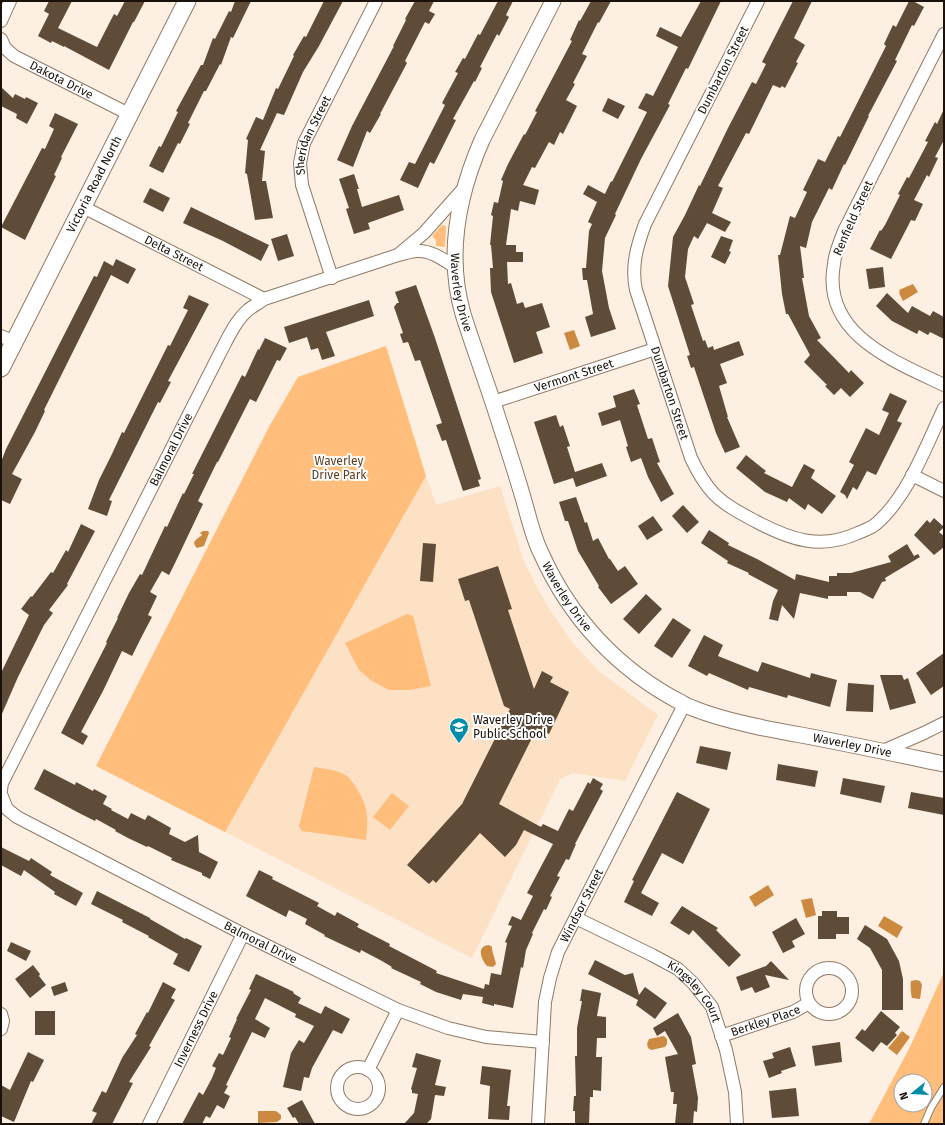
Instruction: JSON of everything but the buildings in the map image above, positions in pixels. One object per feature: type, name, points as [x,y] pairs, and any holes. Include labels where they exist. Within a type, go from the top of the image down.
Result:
[{"type":"main road","name":"Victoria Road North","points":[[1,368],[7,339],[83,207],[186,1]]},
{"type":"street","points":[[1,21],[10,1]]},
{"type":"street","name":"Sheridan Street","points":[[332,278],[302,185],[300,163],[304,143],[376,1]]},
{"type":"street","name":"Waverley Drive","points":[[553,1],[482,140],[464,188],[457,228],[455,267],[463,313],[493,402],[540,552],[559,588],[578,618],[606,649],[622,664],[684,705],[718,717],[756,727],[944,764]]},
{"type":"street","name":"Dumbarton Street","points":[[758,1],[645,224],[638,242],[635,260],[635,283],[691,458],[704,483],[727,506],[773,530],[800,540],[811,542],[831,541],[855,535],[877,524],[897,501],[912,475],[944,408]]},
{"type":"street","name":"Renfield Street","points":[[944,34],[844,231],[835,255],[833,273],[835,299],[841,313],[857,335],[881,354],[944,385]]},
{"type":"street","name":"Dakota Drive","points":[[1,39],[5,48],[14,56],[129,114]]},
{"type":"street","name":"Waverley Drive","points":[[398,255],[424,233],[464,188]]},
{"type":"street","name":"Delta Street","points":[[83,207],[264,299]]},
{"type":"street","name":"Balmoral Drive","points":[[1,790],[2,783],[218,355],[241,317],[264,299],[332,278],[398,255],[418,251],[430,253],[443,258],[455,267]]},
{"type":"street","name":"Vermont Street","points":[[493,402],[655,349]]},
{"type":"street","points":[[912,475],[944,491]]},
{"type":"street","name":"Windsor Street","points":[[538,1124],[546,1002],[550,978],[558,952],[684,705]]},
{"type":"street","points":[[883,751],[944,723]]},
{"type":"street","name":"Balmoral Drive","points":[[1,794],[7,809],[18,817],[243,934],[398,1010],[448,1028],[486,1037],[543,1042]]},
{"type":"street","name":"Kingsley Court","points":[[576,918],[652,954],[678,969],[693,983],[712,1007],[726,1050],[735,1092],[737,1124]]},
{"type":"street","name":"Inverness Drive","points":[[149,1124],[243,934]]},
{"type":"street","name":"Berkley Place","points":[[721,1036],[793,1012],[809,1003]]},
{"type":"street","points":[[368,1070],[398,1010]]},
{"type":"street","points":[[1,1014],[1,1029]]},
{"type":"lane","points":[[924,1124],[944,1087]]},
{"type":"shaded area","points":[[913,284],[918,292],[903,301],[899,290]]},
{"type":"shaded area","points":[[574,330],[580,346],[570,350],[564,333]]},
{"type":"shaded area","name":"Waverley Drive Public School","points":[[426,476],[436,505],[500,486],[524,562],[546,604],[572,642],[600,672],[658,715],[625,781],[573,773],[560,779],[472,958],[225,832]]},
{"type":"shaded area","points":[[203,531],[208,531],[209,533],[204,546],[197,548],[194,542],[202,535],[200,533]]},
{"type":"shaded area","points":[[768,885],[774,895],[755,907],[749,897]]},
{"type":"shaded area","points":[[812,898],[816,915],[806,918],[801,900]]},
{"type":"shaded area","points":[[884,916],[903,927],[897,938],[878,926]]},
{"type":"shaded area","points":[[489,945],[492,947],[496,964],[493,967],[487,966],[481,953],[482,948]]},
{"type":"shaded area","points":[[911,981],[920,981],[922,985],[920,999],[912,998]]},
{"type":"shaded area","points":[[902,1031],[910,1037],[897,1055],[888,1048]]},
{"type":"shaded area","points":[[664,1036],[667,1039],[667,1044],[665,1047],[651,1050],[648,1048],[647,1044],[649,1039]]},
{"type":"shaded area","points":[[258,1111],[276,1111],[281,1115],[281,1119],[277,1122],[258,1123]]},
{"type":"green space","points":[[442,225],[446,226],[445,247],[436,246],[436,240],[432,236]]},
{"type":"green space","name":"Waverley Drive Park","points":[[386,346],[426,476],[225,832],[96,766],[270,425],[298,377]]},
{"type":"green space","points":[[407,614],[413,616],[431,686],[410,690],[389,690],[372,681],[359,670],[345,643]]},
{"type":"green space","points":[[314,767],[340,772],[347,776],[351,781],[363,799],[365,806],[367,818],[366,840],[302,831],[299,826]]},
{"type":"green space","points":[[392,793],[409,806],[390,830],[373,817]]},
{"type":"green space","points":[[944,972],[944,1124],[869,1124],[893,1079],[893,1113],[933,1113],[933,1073],[896,1073],[910,1047]]},
{"type":"place","name":"Waverley Drive Public School","points":[[459,744]]}]
